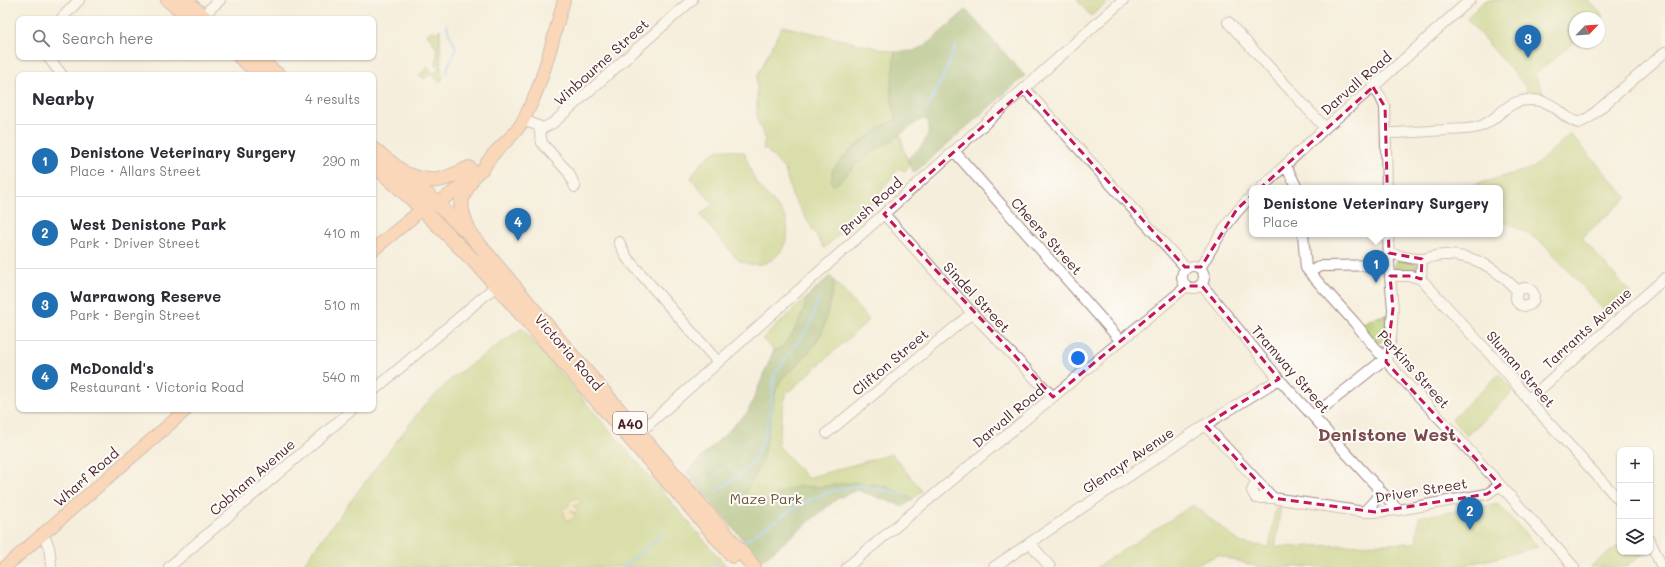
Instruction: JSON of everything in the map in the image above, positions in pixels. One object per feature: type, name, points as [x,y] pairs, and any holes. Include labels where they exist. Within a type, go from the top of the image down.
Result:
[{"type":"highway","points":[[168,0],[194,13]]},
{"type":"highway","points":[[171,0],[194,13]]},
{"type":"highway","points":[[244,60],[259,72]]},
{"type":"highway","points":[[259,60],[274,72]]},
{"type":"highway","name":"Victoria Road","points":[[376,151],[403,172],[497,285],[742,567]]},
{"type":"highway","name":"Victoria Road","points":[[376,166],[471,235],[754,567]]},
{"type":"highway","points":[[403,172],[425,180],[434,181],[472,171]]},
{"type":"highway","points":[[471,235],[462,215],[461,202],[472,171]]},
{"type":"main road","points":[[376,248],[472,171],[478,161],[488,159],[507,142],[524,120],[540,83],[564,0]]},
{"type":"main road","name":"Wharf Road","points":[[5,567],[184,412]]},
{"type":"street","points":[[64,16],[79,0]]},
{"type":"street","points":[[194,13],[220,0]]},
{"type":"street","name":"Winbourne Street","points":[[539,127],[545,128],[557,121],[692,0]]},
{"type":"street","name":"Brush Road","points":[[639,433],[1123,0]]},
{"type":"street","name":"Darvall Road","points":[[1264,185],[1325,128],[1374,87],[1470,0]]},
{"type":"street","points":[[1228,22],[1325,128]]},
{"type":"street","points":[[1386,133],[1475,128],[1490,121],[1510,105],[1520,101],[1530,100],[1553,105],[1573,122],[1579,123],[1590,117],[1665,52]]},
{"type":"street","points":[[50,60],[60,72]]},
{"type":"street","points":[[1374,87],[1383,100],[1385,107],[1387,185]]},
{"type":"street","points":[[1025,89],[1186,268]]},
{"type":"street","points":[[524,120],[539,127],[542,143],[569,173],[575,187]]},
{"type":"street","name":"Cheers Street","points":[[954,151],[1120,340]]},
{"type":"street","points":[[1286,166],[1296,185]]},
{"type":"street","points":[[1200,268],[1221,232],[1237,209],[1249,199]]},
{"type":"street","name":"Sindel Street","points":[[884,214],[972,313],[1052,398]]},
{"type":"street","name":"Perkins Street","points":[[1302,237],[1306,268],[1355,323],[1384,360],[1574,567]]},
{"type":"street","points":[[1313,416],[1387,357],[1391,338],[1393,309],[1389,271],[1388,237]]},
{"type":"street","points":[[619,242],[627,258],[718,362]]},
{"type":"street","points":[[1389,254],[1418,259],[1441,255],[1458,255],[1483,263],[1495,270],[1518,291]]},
{"type":"street","points":[[1310,272],[1320,266],[1325,266],[1389,271],[1421,279],[1422,258]]},
{"type":"street","points":[[1193,265],[1203,271],[1205,277],[1202,285],[1196,288],[1187,286],[1182,277],[1186,268],[1193,265]]},
{"type":"street","name":"Tarrants Avenue","points":[[1528,400],[1665,278]]},
{"type":"street","name":"Sluman Street","points":[[1421,279],[1510,376],[1528,400],[1617,498]]},
{"type":"street","points":[[376,388],[497,285]]},
{"type":"street","name":"Tramway Street","points":[[1202,285],[1279,379],[1398,510]]},
{"type":"street","name":"Darvall Road","points":[[847,567],[1187,286]]},
{"type":"street","name":"Clifton Street","points":[[827,434],[972,313]]},
{"type":"street","name":"Glenayr Avenue","points":[[994,567],[1205,425],[1279,379]]},
{"type":"street","name":"Cobham Avenue","points":[[169,567],[349,412]]},
{"type":"street","name":"Driver Street","points":[[1205,425],[1256,481],[1252,488],[1254,497],[1260,499],[1273,498],[1364,512],[1398,510],[1487,494],[1500,485]]},
{"type":"street","points":[[1364,512],[1377,498],[1377,486]]},
{"type":"street","points":[[42,535],[48,542],[51,567]]},
{"type":"street","points":[[1030,543],[1050,567]]},
{"type":"street","points":[[1653,548],[1662,567]]},
{"type":"highlighted area","points":[[1373,87],[1385,107],[1389,253],[1422,259],[1421,279],[1412,276],[1390,276],[1393,309],[1386,362],[1500,485],[1487,494],[1375,512],[1273,498],[1205,425],[1279,379],[1202,286],[1187,286],[1053,397],[884,214],[1025,89],[1185,267],[1201,267],[1237,209]]},
{"type":"green space","points":[[1077,0],[1110,0],[1091,16]]},
{"type":"green space","points":[[1486,0],[1588,0],[1599,12],[1569,12],[1569,46],[1535,74],[1545,97],[1523,96],[1526,94],[1527,90],[1522,82],[1466,18]]},
{"type":"green space","points":[[966,10],[1025,76],[914,173],[907,159],[921,147],[924,142],[928,133],[928,120],[922,119],[859,162],[838,183],[833,185],[831,181],[833,169],[849,152],[881,127],[896,119],[891,88],[895,52],[913,51],[926,45]]},
{"type":"green space","points":[[782,26],[895,52],[893,93],[897,119],[865,139],[848,152],[839,164],[838,183],[859,162],[900,135],[909,166],[905,171],[899,168],[865,211],[824,248],[792,195],[785,170],[766,149],[763,149],[765,138],[757,120],[757,77]]},
{"type":"green space","points":[[440,29],[441,72],[443,79],[440,82],[430,74],[425,79],[419,75],[428,67],[433,73],[440,68],[436,65],[436,48],[427,34],[433,30],[436,33]]},
{"type":"green space","points":[[1570,134],[1627,197],[1582,238],[1631,294],[1608,315],[1546,246],[1527,233],[1503,221],[1503,185],[1473,185],[1533,168]]},
{"type":"green space","points":[[723,149],[744,152],[751,172],[757,183],[786,219],[788,230],[782,250],[767,262],[758,265],[748,264],[737,259],[700,215],[713,204],[691,178],[704,160],[717,151]]},
{"type":"green space","points":[[1401,260],[1416,264],[1417,269],[1407,273],[1400,272],[1395,268],[1394,264]]},
{"type":"green space","name":"Maze Park","points":[[830,276],[869,320],[785,395],[778,445],[807,478],[892,454],[922,491],[904,506],[857,490],[838,498],[761,561],[686,472],[748,412],[774,350],[762,339]]},
{"type":"green space","name":"Maze Park","points":[[830,276],[835,282],[823,330],[815,345],[795,367],[782,378],[776,390],[762,462],[742,498],[746,505],[749,506],[760,504],[783,491],[798,486],[817,487],[857,482],[887,487],[913,499],[904,506],[857,490],[838,498],[761,561],[686,472],[748,412],[774,350],[781,348],[793,333],[804,310],[807,297]]},
{"type":"green space","points":[[1387,315],[1385,338],[1381,342],[1377,343],[1360,325],[1373,318]]},
{"type":"green space","points":[[522,328],[727,567],[301,567],[423,407],[453,377]]},
{"type":"green space","points":[[1499,374],[1514,391],[1466,436],[1452,419]]},
{"type":"green space","points":[[1498,504],[1538,547],[1460,567],[1258,567],[1218,555],[1190,567],[1097,567],[1193,505],[1241,543],[1269,547],[1276,507],[1281,506],[1275,547],[1416,543],[1419,517]]},
{"type":"green space","points":[[1617,546],[1617,555],[1641,555],[1626,567],[1590,567]]},
{"type":"sand","points":[[577,498],[580,501],[580,504],[574,506],[578,510],[576,513],[570,511],[575,517],[571,520],[566,520],[563,507],[568,507],[570,500]]},
{"type":"waterway","points":[[447,24],[449,34],[456,48],[447,73]]},
{"type":"waterway","points":[[927,110],[948,66],[956,45]]},
{"type":"waterway","points":[[716,492],[737,477],[753,461],[764,439],[771,410],[774,375],[810,325],[819,297]]},
{"type":"waterway","points":[[743,542],[799,505],[828,492],[860,485],[906,495]]},
{"type":"waterway","points":[[623,567],[664,533]]},
{"type":"waterway","points":[[713,567],[716,562]]},
{"type":"place","name":"Warrawong Reserve","points":[[1528,58]]},
{"type":"place","name":"McDonald's","points":[[518,241]]},
{"type":"place","name":"Denistone Veterinary Surgery","points":[[1376,283]]},
{"type":"place","name":"West Denistone Park","points":[[1470,530]]},
{"type":"district","name":"Denistone West","points":[[1387,434]]}]
